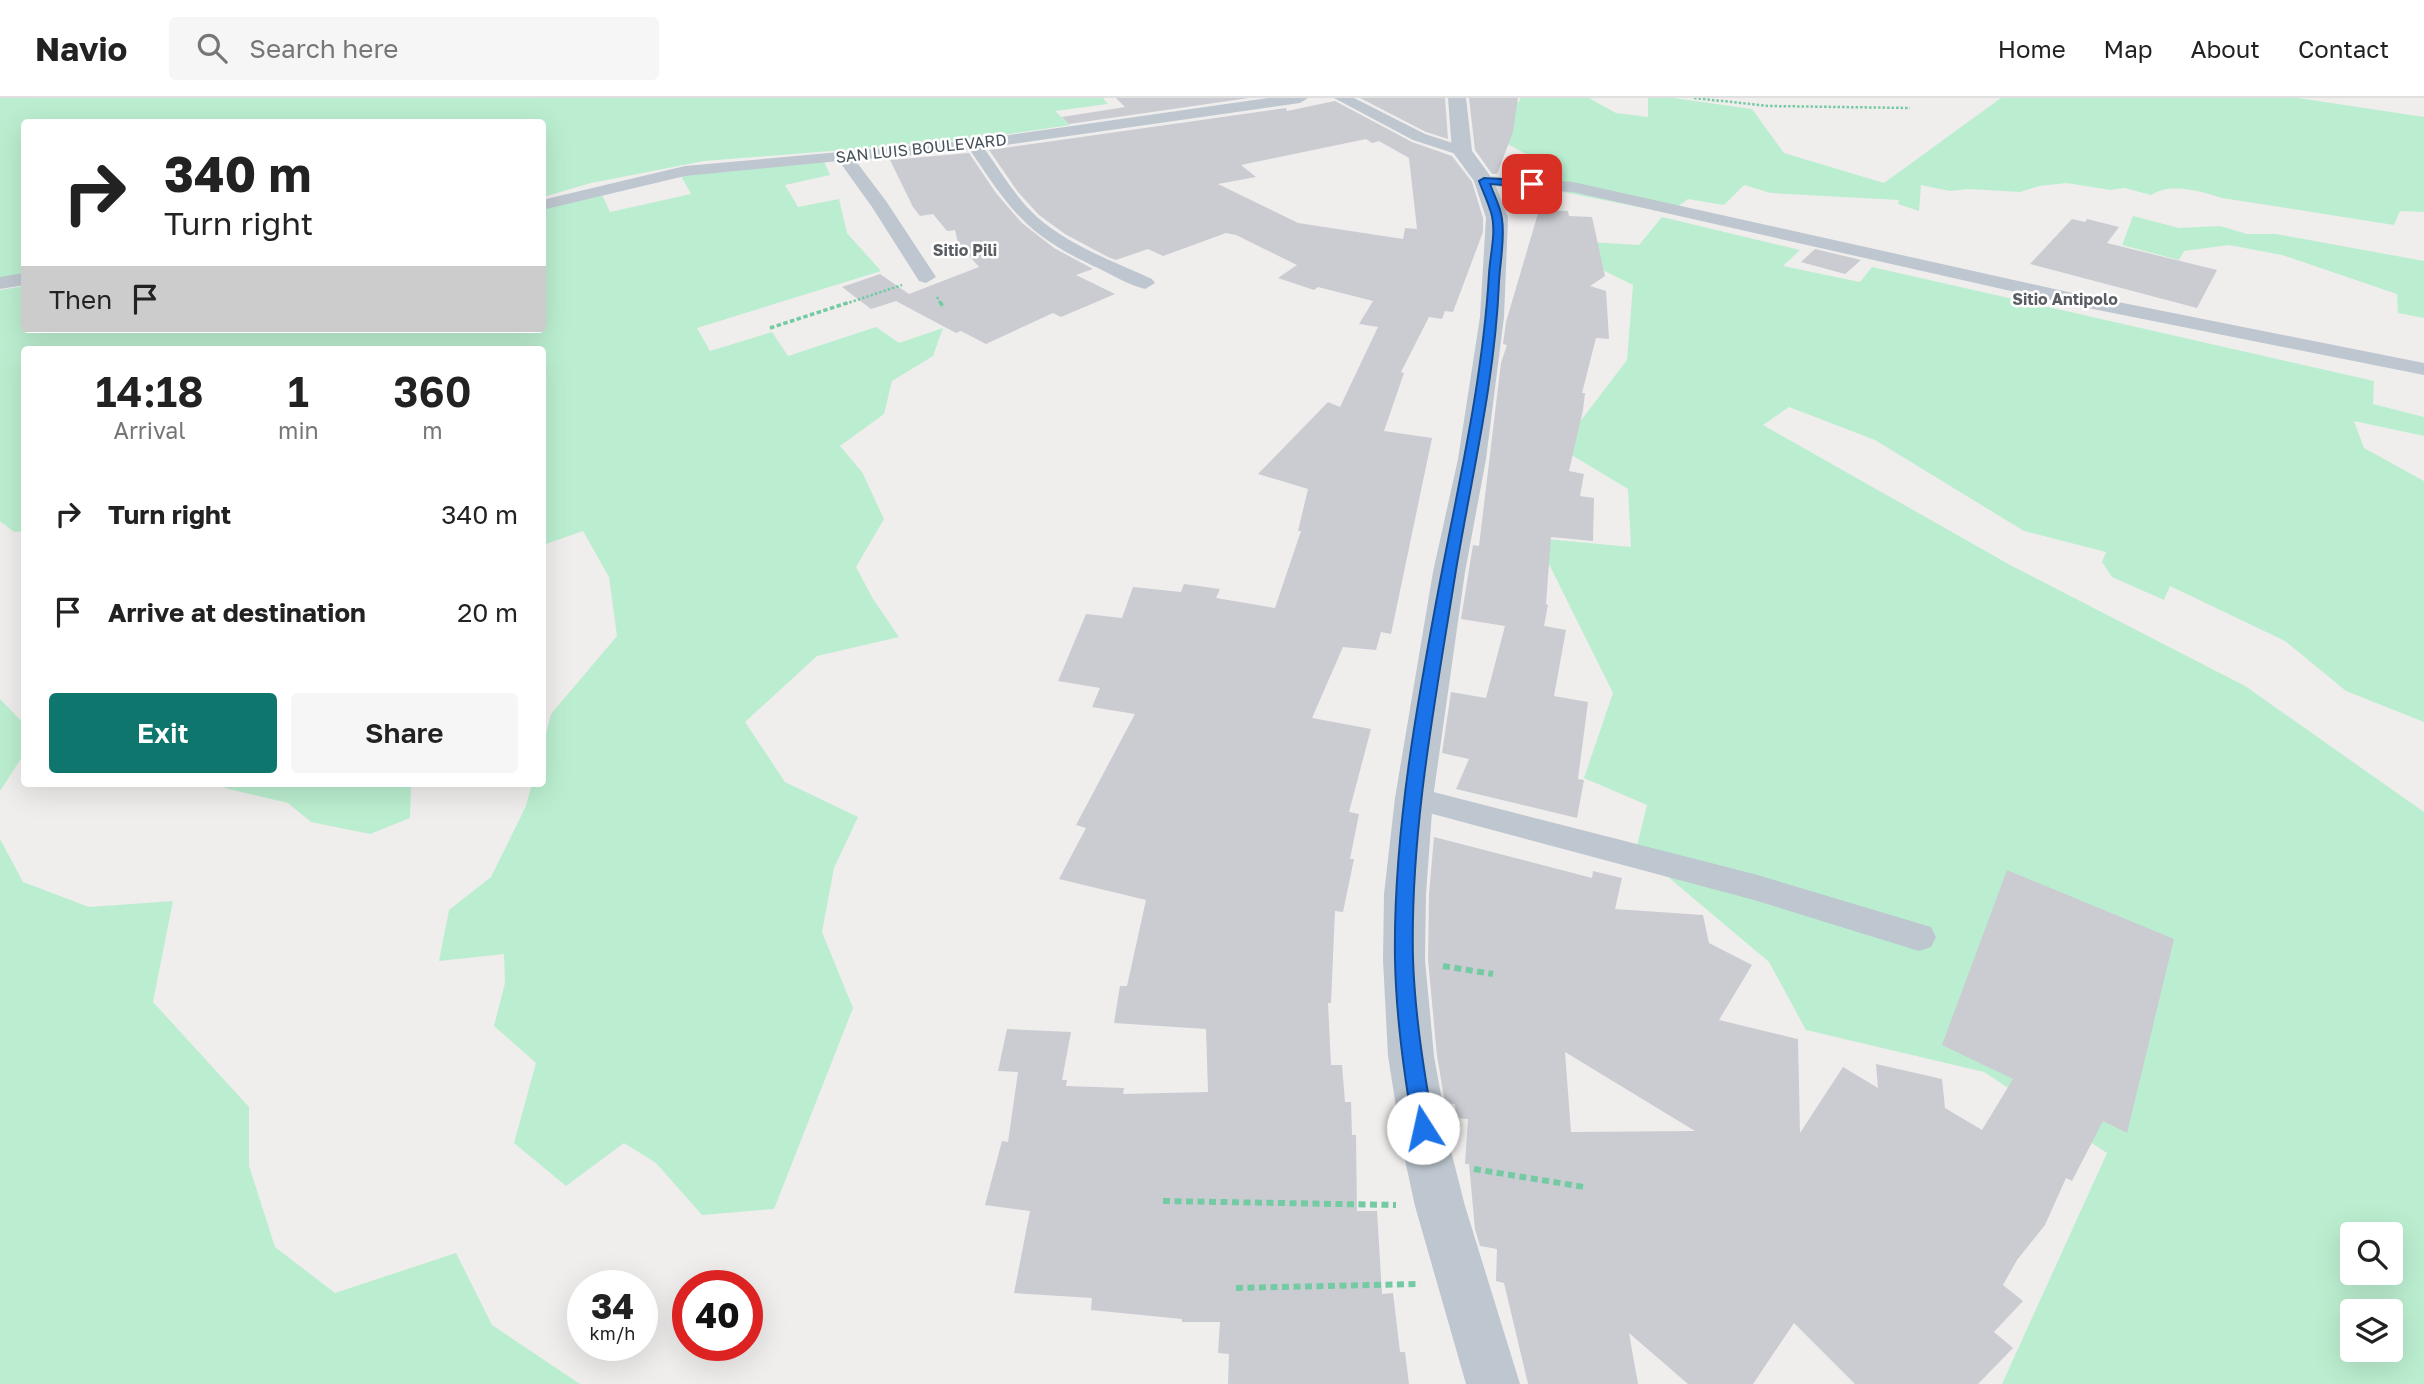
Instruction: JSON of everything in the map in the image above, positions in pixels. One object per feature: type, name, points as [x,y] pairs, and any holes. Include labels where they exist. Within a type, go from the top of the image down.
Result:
[{"type":"street","name":"SAN LUIS BOULEVARD","points":[[546,204],[685,171],[974,145],[1300,98]]},
{"type":"street","points":[[1342,98],[1401,129],[1462,151]]},
{"type":"street","points":[[1457,98],[1462,151],[1484,181],[1497,218],[1492,317],[1472,458],[1449,572],[1414,798],[1405,894],[1404,960],[1411,1056],[1427,1151],[1440,1206],[1493,1384]]},
{"type":"street","points":[[974,145],[1014,203],[1030,220],[1085,254],[1145,283]]},
{"type":"street","points":[[844,157],[880,205],[926,277]]},
{"type":"street","points":[[1484,181],[1573,187],[2068,298],[2424,369]]},
{"type":"street","points":[[0,283],[21,280]]},
{"type":"street","points":[[1414,798],[1599,845],[1919,937]]},
{"type":"path","points":[[1694,98],[1769,106],[1910,108]]},
{"type":"path","points":[[770,328],[926,277]]},
{"type":"path","points":[[1404,960],[1493,974]]},
{"type":"path","points":[[1427,1151],[1470,1169],[1584,1187]]},
{"type":"path","points":[[1163,1201],[1440,1206]]},
{"type":"path","points":[[1236,1288],[1465,1283]]},
{"type":"green space","points":[[0,98],[1103,98],[1108,104],[1055,111],[1070,125],[968,140],[704,161],[591,183],[546,196],[546,119],[21,119],[21,274],[0,278]]},
{"type":"green space","points":[[1520,98],[1589,98],[1616,113],[1648,117],[1648,98],[1673,98],[1752,109],[1784,153],[1884,183],[2001,98],[2298,98],[2424,117],[2424,212],[2400,211],[2394,225],[2222,198],[2186,189],[2167,189],[2151,195],[2124,188],[2110,190],[2067,183],[2039,186],[2020,192],[1968,189],[1950,191],[1921,185],[1919,211],[1898,204],[1899,200],[1771,193],[1744,185],[1724,205],[1688,199],[1669,213],[1528,185],[1559,172],[1504,142],[1506,102],[1519,102]]},
{"type":"green space","points":[[823,159],[830,175],[785,185],[798,207],[839,199],[847,233],[881,271],[697,328],[710,351],[772,332],[788,356],[876,327],[899,343],[943,328],[933,356],[892,381],[884,414],[840,446],[862,472],[884,519],[856,567],[873,599],[899,637],[817,656],[745,722],[785,782],[858,817],[834,868],[822,932],[853,1008],[774,1209],[702,1215],[656,1163],[624,1143],[566,1186],[514,1143],[536,1063],[494,1026],[505,983],[504,954],[439,961],[449,910],[491,877],[526,806],[531,787],[546,787],[546,733],[551,714],[617,636],[609,577],[583,531],[546,544],[546,346],[21,346],[21,531],[14,532],[0,521],[0,290],[21,286],[21,333],[546,333],[546,206],[600,190],[610,212],[691,194],[680,174]]},
{"type":"green space","points":[[2133,216],[2179,228],[2220,226],[2247,234],[2276,234],[2424,261],[2424,318],[2398,313],[2397,294],[2282,255],[2229,245],[2184,251],[2179,260],[2122,245]]},
{"type":"green space","points":[[1662,217],[1800,250],[1783,266],[1860,282],[1872,267],[2374,381],[2373,404],[2424,417],[2424,436],[2354,421],[2364,448],[2424,481],[2424,722],[2346,691],[2285,641],[2170,586],[2164,600],[2112,577],[2102,562],[2106,552],[2024,531],[1875,440],[1789,407],[1763,425],[2012,566],[2245,686],[2424,812],[2424,1384],[2002,1384],[2107,1153],[1984,1072],[1806,1030],[1769,962],[1636,850],[1647,805],[1584,778],[1613,693],[1536,538],[1631,547],[1628,489],[1560,448],[1627,360],[1633,285],[1572,255],[1573,241],[1639,245]]},
{"type":"green space","points":[[0,699],[21,721],[21,759],[0,791]]},
{"type":"green space","points":[[411,787],[410,818],[370,834],[311,822],[288,803],[225,788]]},
{"type":"green space","points":[[0,839],[23,882],[89,907],[173,901],[153,1002],[249,1107],[249,1166],[275,1247],[335,1293],[456,1253],[492,1325],[580,1384],[0,1384]]},
{"type":"building","points":[[1116,98],[1249,98],[1069,124],[1062,117],[1125,107]]},
{"type":"building","points":[[1360,98],[1445,98],[1448,139],[1426,132]]},
{"type":"building","points":[[1469,98],[1518,98],[1513,132],[1497,174],[1492,174],[1475,150]]},
{"type":"building","points":[[1335,101],[1412,142],[1452,156],[1472,182],[1483,218],[1483,232],[1453,312],[1445,311],[1442,319],[1429,317],[1401,372],[1404,373],[1384,431],[1432,438],[1391,634],[1381,632],[1376,650],[1343,647],[1312,718],[1371,729],[1349,812],[1359,814],[1350,859],[1354,859],[1343,912],[1335,911],[1331,1003],[1328,1003],[1331,1065],[1342,1065],[1345,1102],[1351,1102],[1352,1135],[1356,1135],[1357,1211],[1377,1211],[1382,1294],[1393,1293],[1400,1352],[1405,1352],[1409,1384],[1228,1384],[1229,1354],[1218,1353],[1220,1322],[1182,1322],[1182,1319],[1091,1310],[1092,1298],[1014,1293],[1030,1211],[985,1205],[1002,1141],[1008,1142],[1018,1072],[998,1071],[1007,1029],[1071,1032],[1062,1080],[1067,1080],[1066,1086],[1124,1088],[1123,1094],[1208,1092],[1206,1029],[1114,1023],[1120,986],[1127,986],[1146,900],[1059,879],[1086,828],[1076,825],[1135,714],[1092,707],[1100,688],[1058,681],[1086,614],[1122,618],[1133,587],[1181,592],[1184,584],[1220,589],[1216,598],[1275,608],[1301,531],[1298,531],[1308,489],[1258,474],[1328,402],[1340,407],[1378,327],[1359,324],[1373,301],[1318,287],[1314,290],[1278,278],[1297,265],[1236,235],[1226,233],[1163,256],[1148,249],[1116,260],[1108,257],[1065,234],[1039,215],[1018,192],[989,150],[1286,108],[1287,111]],"holes":[[[1366,139],[1372,143],[1379,141],[1409,158],[1417,229],[1405,228],[1403,239],[1298,223],[1218,184],[1256,177],[1241,165]]]},
{"type":"building","points":[[969,153],[996,193],[1022,223],[1054,248],[1093,269],[1076,275],[1115,294],[1061,317],[1053,313],[986,344],[961,331],[956,333],[896,301],[871,309],[842,287],[880,274],[909,294],[979,267],[958,243],[955,230],[947,231],[933,214],[920,216],[890,160]]},
{"type":"building","points":[[1539,210],[1568,211],[1569,216],[1592,217],[1605,276],[1590,286],[1606,291],[1609,339],[1596,338],[1582,393],[1585,393],[1583,410],[1569,471],[1584,474],[1580,496],[1594,498],[1593,541],[1551,537],[1548,605],[1544,626],[1566,630],[1554,696],[1588,702],[1578,779],[1584,780],[1577,818],[1456,789],[1469,759],[1442,753],[1451,692],[1486,698],[1505,626],[1461,619],[1473,545],[1479,546],[1501,363],[1507,345],[1503,344],[1506,322]]},
{"type":"building","points":[[2072,219],[2085,222],[2087,219],[2119,227],[2107,243],[2217,270],[2197,308],[2030,264]]},
{"type":"building","points":[[1815,249],[1861,260],[1845,274],[1801,262]]},
{"type":"building","points":[[1434,837],[1592,878],[1593,871],[1622,878],[1615,909],[1703,915],[1709,943],[1752,965],[1719,1020],[1798,1039],[1800,1133],[1843,1067],[1878,1088],[1876,1064],[1942,1079],[1945,1108],[1982,1130],[2013,1079],[1942,1045],[2007,870],[2174,939],[2127,1133],[2103,1121],[2072,1181],[2066,1178],[2045,1225],[2017,1260],[2003,1285],[2023,1301],[1994,1332],[2013,1348],[1978,1384],[1855,1384],[1794,1323],[1753,1384],[1688,1384],[1629,1333],[1638,1384],[1528,1384],[1504,1283],[1496,1281],[1497,1249],[1480,1246],[1475,1229],[1469,1164],[1465,1164],[1468,1119],[1456,1118],[1455,1104],[1445,1103],[1437,1056],[1428,960],[1429,894]],"holes":[[[1565,1052],[1695,1131],[1571,1132]]]},
{"type":"district","name":"Sitio Pili","points":[[965,250]]},
{"type":"district","name":"Sitio Antipolo","points":[[2065,299]]},
{"type":"route","points":[[1423,1128],[1411,1056],[1404,960],[1405,894],[1414,798],[1431,682],[1472,458],[1492,317],[1497,218],[1484,181],[1532,184]]}]
